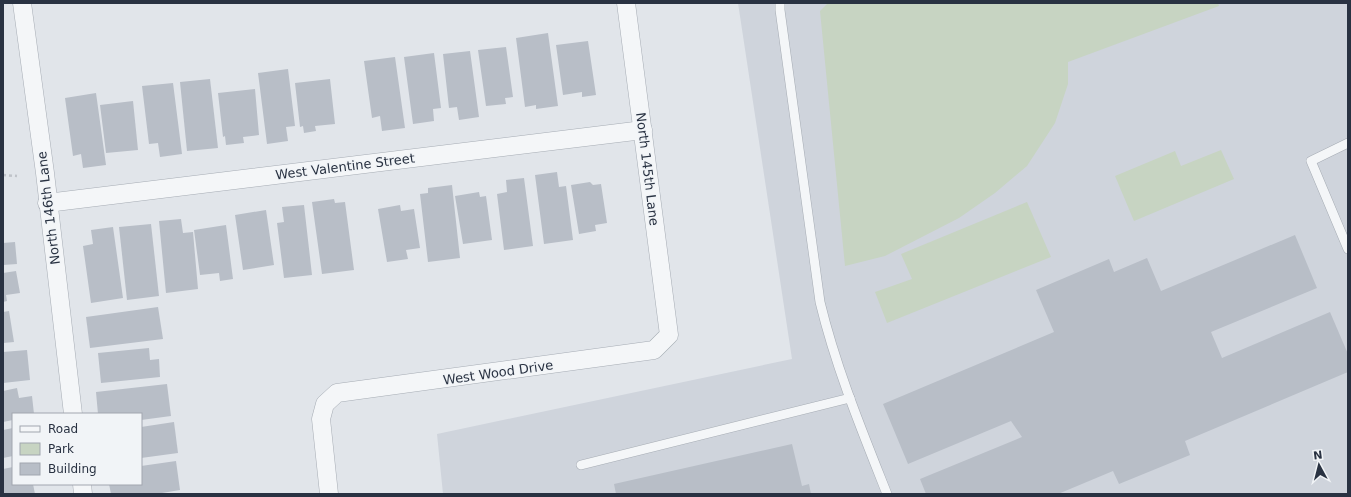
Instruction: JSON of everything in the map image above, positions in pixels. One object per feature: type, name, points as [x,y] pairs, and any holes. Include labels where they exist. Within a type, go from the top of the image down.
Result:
[{"type":"street","name":"North 146th Lane","points":[[22,3],[73,413]]},
{"type":"street","name":"North 145th Lane","points":[[626,3],[669,335]]},
{"type":"street","name":"West Valentine Street","points":[[47,203],[643,130]]},
{"type":"street","name":"West Wood Drive","points":[[329,494],[322,419],[325,404],[337,393],[654,350],[669,335]]},
{"type":"lane","points":[[780,3],[816,276],[828,336],[887,494]]},
{"type":"lane","points":[[1348,143],[1311,161],[1348,249]]},
{"type":"lane","points":[[581,465],[850,398]]},
{"type":"path","points":[[3,174],[17,176]]},
{"type":"shaded area","points":[[738,3],[1348,3],[1348,494],[443,494],[437,434],[792,359]]},
{"type":"green space","points":[[828,3],[1218,3],[1219,6],[1068,62],[1068,84],[1055,123],[1027,166],[995,193],[959,218],[885,256],[845,266],[820,11]]},
{"type":"green space","points":[[1221,150],[1234,179],[1134,221],[1115,176],[1175,151],[1181,166]]},
{"type":"green space","points":[[1027,202],[1051,257],[887,323],[875,292],[912,279],[901,254]]},
{"type":"building","points":[[548,33],[558,106],[536,109],[536,105],[525,107],[516,38]]},
{"type":"building","points":[[588,41],[596,95],[582,97],[582,92],[563,95],[556,45]]},
{"type":"building","points":[[506,47],[513,97],[505,98],[506,104],[486,106],[478,50]]},
{"type":"building","points":[[470,51],[479,117],[459,120],[457,107],[449,108],[443,54]]},
{"type":"building","points":[[434,53],[441,108],[433,109],[434,121],[413,124],[404,57]]},
{"type":"building","points":[[395,57],[405,128],[382,131],[380,116],[372,118],[364,61]]},
{"type":"building","points":[[288,69],[295,126],[286,127],[288,141],[267,144],[258,73]]},
{"type":"building","points":[[210,79],[218,148],[187,151],[180,82]]},
{"type":"building","points":[[330,79],[335,124],[315,126],[316,131],[304,133],[303,126],[300,127],[295,83]]},
{"type":"building","points":[[173,83],[182,154],[160,157],[158,143],[149,144],[142,86]]},
{"type":"building","points":[[255,89],[259,135],[243,137],[244,143],[226,145],[225,136],[223,137],[218,93]]},
{"type":"building","points":[[96,93],[106,165],[83,168],[81,154],[73,156],[65,98]]},
{"type":"building","points":[[133,101],[138,150],[106,153],[100,105]]},
{"type":"building","points":[[557,172],[559,187],[566,186],[573,240],[544,244],[535,175]]},
{"type":"building","points":[[524,178],[533,246],[504,250],[497,194],[507,192],[506,180]]},
{"type":"building","points":[[590,182],[593,185],[601,184],[607,223],[595,225],[596,231],[579,234],[571,185]]},
{"type":"building","points":[[452,185],[460,258],[428,262],[420,194],[428,193],[428,188]]},
{"type":"building","points":[[479,192],[480,197],[486,196],[492,240],[463,244],[455,196]]},
{"type":"building","points":[[334,199],[335,203],[345,202],[354,270],[322,274],[312,202]]},
{"type":"building","points":[[304,205],[312,275],[284,278],[277,223],[284,222],[282,207]]},
{"type":"building","points":[[400,205],[401,211],[414,209],[420,248],[406,250],[408,259],[387,262],[378,209]]},
{"type":"building","points":[[266,210],[274,265],[243,270],[235,215]]},
{"type":"building","points":[[181,219],[183,233],[193,232],[198,289],[166,293],[159,221]]},
{"type":"building","points":[[151,224],[159,296],[127,300],[119,227]]},
{"type":"building","points":[[226,225],[233,279],[220,281],[219,273],[200,275],[194,230]]},
{"type":"building","points":[[113,227],[123,298],[91,303],[83,246],[93,244],[91,230]]},
{"type":"building","points":[[1295,235],[1317,288],[1211,332],[1222,358],[1330,312],[1348,354],[1348,372],[1185,441],[1190,455],[1119,484],[1113,471],[1058,494],[926,494],[920,479],[1022,437],[1011,421],[908,464],[883,404],[1054,332],[1036,290],[1109,259],[1114,272],[1147,258],[1161,291]]},
{"type":"building","points":[[15,242],[17,264],[3,265],[3,243]]},
{"type":"building","points":[[16,271],[20,293],[6,295],[7,301],[3,302],[3,273]]},
{"type":"building","points":[[158,307],[163,339],[90,348],[86,317]]},
{"type":"building","points":[[9,311],[14,342],[3,343],[3,312]]},
{"type":"building","points":[[149,348],[150,360],[159,359],[160,377],[101,383],[98,353]]},
{"type":"building","points":[[27,350],[30,380],[3,383],[3,352]]},
{"type":"building","points":[[167,384],[171,416],[142,420],[142,413],[98,413],[96,392]]},
{"type":"building","points":[[17,388],[19,398],[32,396],[34,413],[12,413],[12,420],[3,422],[3,391]]},
{"type":"building","points":[[174,422],[178,453],[142,458],[142,427]]},
{"type":"building","points":[[12,428],[12,456],[3,458],[3,430]]},
{"type":"building","points":[[792,444],[802,486],[809,484],[811,494],[616,494],[614,484]]},
{"type":"building","points":[[176,461],[180,490],[156,494],[111,494],[109,485],[142,485],[142,466]]},
{"type":"building","points":[[12,467],[12,485],[33,485],[35,494],[3,494],[3,469]]}]
